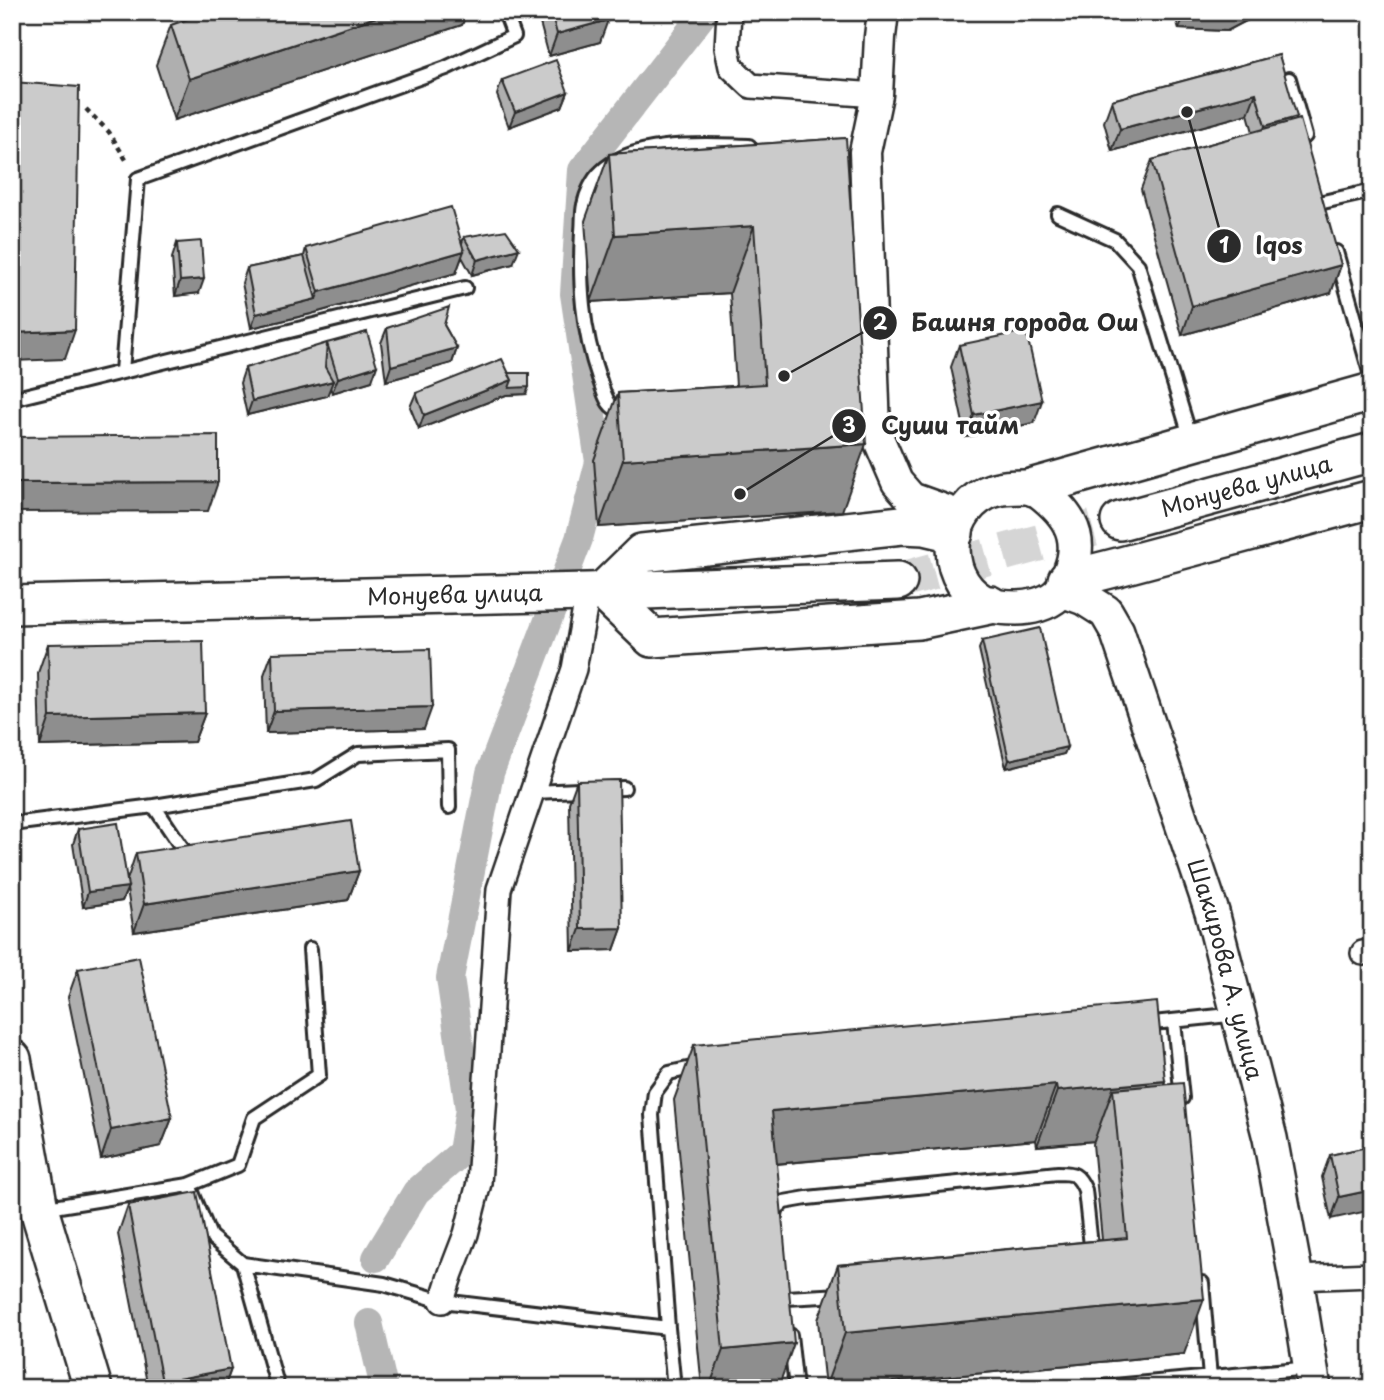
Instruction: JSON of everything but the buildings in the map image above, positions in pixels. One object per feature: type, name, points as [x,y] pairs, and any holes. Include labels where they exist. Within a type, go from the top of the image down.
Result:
[{"type":"main road","points":[[1034,487],[1053,500],[1065,513],[1073,529],[1073,564],[1064,585],[1050,601],[1025,608],[990,605],[975,596],[963,583],[955,567],[953,550],[958,525],[972,503],[987,493],[1003,488],[1034,487],[1372,393]]},
{"type":"main road","name":"Монуева улица","points":[[1120,521],[1372,453]]},
{"type":"main road","points":[[1064,585],[1131,564],[1372,499]]},
{"type":"main road","points":[[958,525],[902,525],[642,553],[576,592],[652,638],[919,620],[990,605]]},
{"type":"main road","name":"Монуева улица","points":[[12,605],[576,592],[898,580]]},
{"type":"main road","name":"Шакирова А. улица","points":[[1064,585],[1106,612],[1117,631],[1212,912],[1270,1138],[1312,1378]]},
{"type":"main road","points":[[12,1059],[39,1209],[93,1388]]},
{"type":"street","points":[[730,12],[727,48],[731,68],[751,86],[877,95]]},
{"type":"street","points":[[883,12],[877,95],[858,152],[875,431],[897,482],[911,498],[958,525]]},
{"type":"street","points":[[442,1301],[466,1234],[479,1183],[499,889],[574,669],[576,592]]},
{"type":"street","points":[[1296,1278],[1372,1275]]},
{"type":"lane","points":[[122,371],[138,179],[446,68],[514,36],[505,12]]},
{"type":"lane","points":[[1289,79],[1309,153]]},
{"type":"lane","points":[[641,417],[629,416],[610,405],[592,357],[585,323],[580,256],[584,205],[594,180],[620,158],[661,147],[760,147]]},
{"type":"lane","points":[[1323,202],[1372,191]]},
{"type":"lane","points":[[1058,214],[1115,240],[1138,265],[1192,443]]},
{"type":"lane","points":[[1333,240],[1372,379]]},
{"type":"lane","points":[[12,399],[465,288]]},
{"type":"lane","points":[[12,824],[154,806],[316,780],[358,754],[448,750],[449,807]]},
{"type":"lane","points":[[534,792],[624,788]]},
{"type":"lane","points":[[154,806],[189,859]]},
{"type":"lane","points":[[39,1209],[189,1185],[238,1165],[254,1118],[319,1075],[310,949]]},
{"type":"lane","points":[[1133,1026],[1239,1014]]},
{"type":"lane","points":[[1174,1021],[1184,1116]]},
{"type":"lane","points":[[674,1388],[652,1115],[655,1092],[668,1073],[710,1066]]},
{"type":"lane","points":[[776,1226],[776,1209],[785,1202],[799,1199],[1072,1173],[1081,1180],[1085,1190],[1092,1265]]},
{"type":"lane","points":[[189,1185],[210,1236],[243,1264],[384,1284],[442,1301],[668,1328]]},
{"type":"lane","points":[[243,1264],[278,1388]]},
{"type":"lane","points":[[1200,1264],[1210,1378]]},
{"type":"lane","points":[[796,1388],[786,1292],[855,1294]]},
{"type":"lane","points":[[1092,1388],[1210,1378],[1312,1378]]},
{"type":"path","points":[[86,109],[109,131],[138,179]]},
{"type":"waterway","points":[[376,1258],[416,1192],[462,1152],[469,1109],[450,978],[490,773],[579,539],[599,462],[574,294],[582,170],[705,12]]},
{"type":"waterway","points":[[369,1323],[384,1388]]},
{"type":"tunnel","points":[[898,581],[1120,521]]},
{"type":"place","name":"Iqos","points":[[1187,112]]},
{"type":"place","name":"Башня города Ош","points":[[784,376]]},
{"type":"place","name":"Суши тайм","points":[[740,494]]}]
